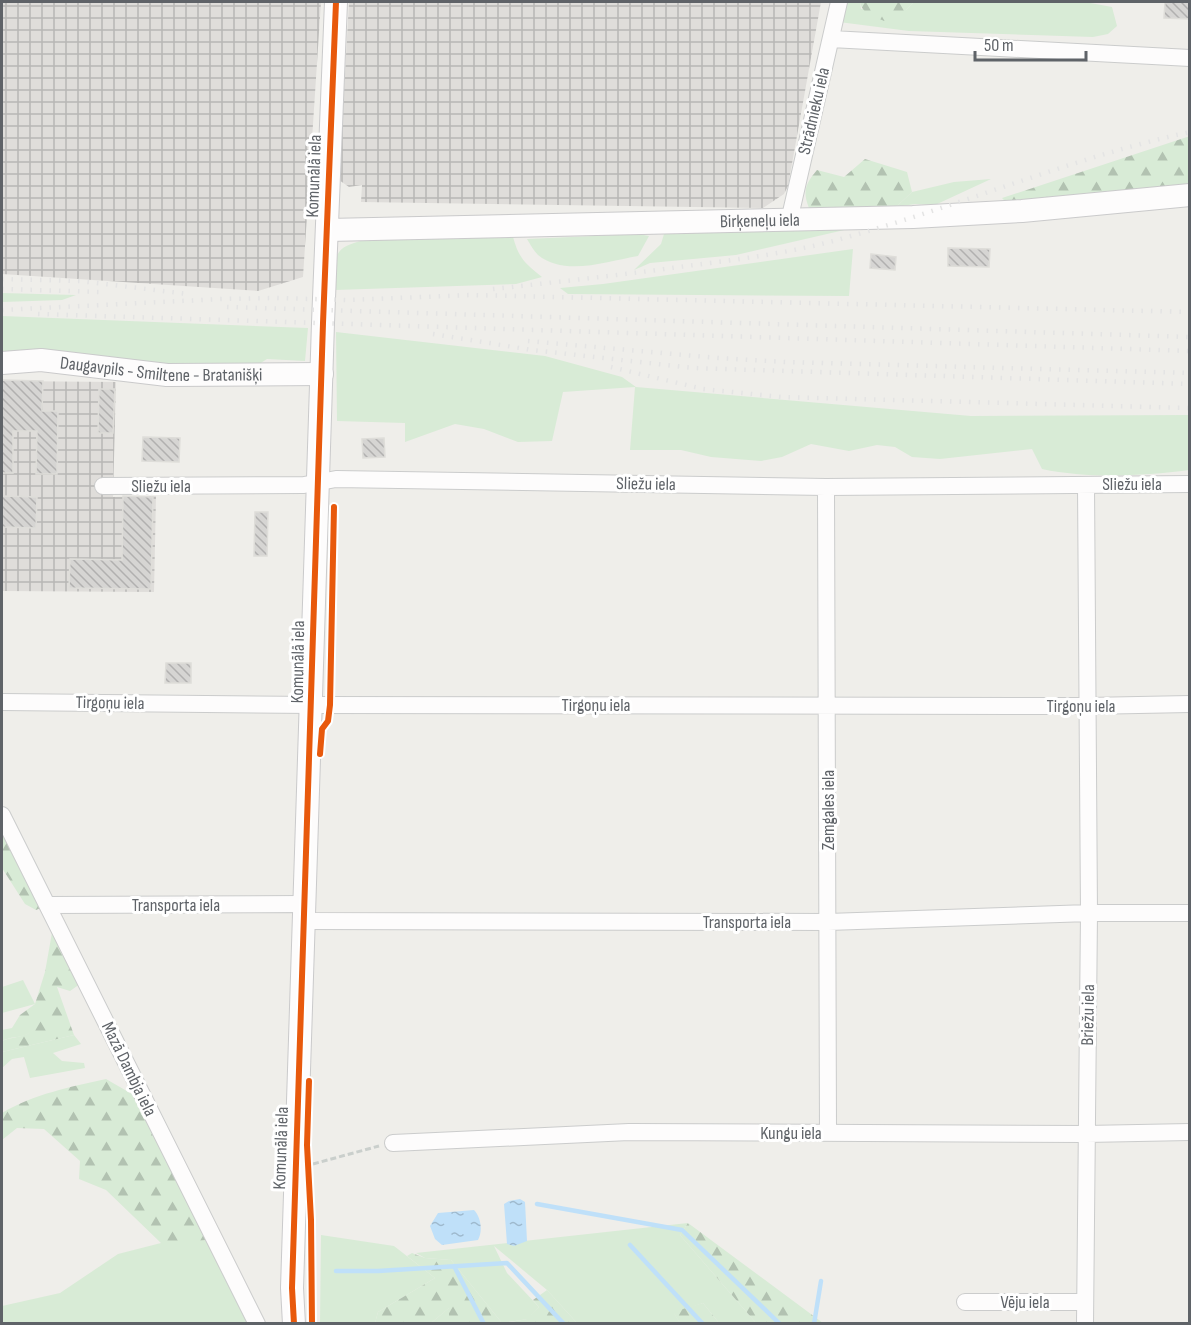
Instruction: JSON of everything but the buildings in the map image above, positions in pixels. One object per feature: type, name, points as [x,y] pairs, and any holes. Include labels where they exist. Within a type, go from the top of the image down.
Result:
[{"type":"main road","name":"Komunālā iela","points":[[294,1323],[292,1288],[336,2]]},
{"type":"main road","name":"Birķeneļu iela","points":[[328,230],[789,221],[1022,211],[1190,195]]},
{"type":"main road","name":"Daugavpils - Smiltene - Bratanišķi","points":[[2,363],[41,360],[166,375],[322,374]]},
{"type":"street","name":"Strādnieku iela","points":[[789,221],[839,2]]},
{"type":"street","points":[[831,39],[1190,58]]},
{"type":"street","name":"Sliežu iela","points":[[103,486],[304,485],[336,479],[826,487],[1190,484]]},
{"type":"street","name":"Briežu iela","points":[[1085,1323],[1089,913],[1086,484]]},
{"type":"street","name":"Zemgales iela","points":[[826,487],[828,1133]]},
{"type":"street","name":"Tirgoņu iela","points":[[2,702],[312,705],[1087,706],[1190,704]]},
{"type":"street","name":"Mazā Dambja iela","points":[[2,815],[257,1323]]},
{"type":"street","name":"Transporta iela","points":[[48,905],[304,913],[828,922],[1089,913],[1190,913]]},
{"type":"street","name":"Kungu iela","points":[[393,1143],[629,1132],[1086,1134],[1190,1132]]},
{"type":"street","name":"Vēju iela","points":[[965,1302],[1085,1302]]},
{"type":"path","points":[[321,1163],[335,1157],[393,1143]]},
{"type":"path","points":[[308,1154],[309,1175]]},
{"type":"shaded area","points":[[2,2],[321,2],[303,277],[258,291],[2,274]]},
{"type":"shaded area","points":[[349,2],[821,2],[788,186],[784,194],[763,208],[361,202],[362,185],[349,187],[339,180]]},
{"type":"shaded area","points":[[2,381],[116,382],[113,497],[156,496],[154,592],[2,591]]},
{"type":"green space","points":[[846,2],[860,2],[861,9],[906,10],[914,2],[1085,2],[1112,7],[1117,26],[1108,34],[1093,37],[909,31],[839,22]]},
{"type":"green space","points":[[860,2],[914,2],[906,10],[884,21],[866,12]]},
{"type":"green space","points":[[1189,137],[1189,183],[1148,193],[1007,203],[1002,198]]},
{"type":"green space","points":[[865,159],[907,172],[912,192],[896,207],[840,211],[809,208],[806,188],[817,170],[844,177]]},
{"type":"green space","points":[[991,179],[935,205],[915,204],[896,207],[912,192],[954,182]]},
{"type":"green space","points":[[866,225],[736,255],[650,263],[634,270],[661,244],[664,234]]},
{"type":"green space","points":[[638,234],[649,236],[638,256],[587,266],[549,262],[538,255],[527,239]]},
{"type":"green space","points":[[375,237],[513,237],[523,260],[542,277],[516,284],[335,290],[339,252],[351,244]]},
{"type":"green space","points":[[853,249],[849,296],[568,294],[560,288],[603,284]]},
{"type":"green space","points":[[2,293],[76,295],[62,300],[2,302]]},
{"type":"green space","points":[[2,316],[308,328],[305,361],[267,359],[256,366],[146,365],[2,355]]},
{"type":"green space","points":[[336,332],[545,356],[622,377],[636,387],[971,416],[1189,415],[1189,470],[1116,475],[1060,472],[1042,469],[1032,449],[940,459],[912,457],[895,447],[877,445],[849,451],[811,444],[782,457],[761,461],[711,457],[681,450],[630,450],[635,387],[563,392],[552,441],[518,442],[484,429],[455,424],[405,442],[405,423],[337,421]]},
{"type":"green space","points":[[2,826],[43,907],[36,910],[25,904],[2,868]]},
{"type":"green space","points":[[53,927],[80,984],[70,991],[57,987],[74,1035],[2,1052],[2,1041],[23,1036],[35,1028],[12,1028],[20,1015],[35,1004],[45,972]]},
{"type":"green space","points":[[23,980],[35,1004],[2,1013],[2,987]]},
{"type":"green space","points":[[36,1028],[26,1035],[2,1041],[2,1030]]},
{"type":"green space","points":[[74,1035],[81,1044],[53,1053],[62,1061],[84,1063],[85,1068],[30,1078],[24,1057],[12,1059],[2,1068],[2,1052]]},
{"type":"green space","points":[[106,1079],[132,1094],[206,1240],[180,1244],[161,1243],[106,1190],[79,1179],[80,1161],[44,1129],[17,1128],[2,1140],[2,1113],[39,1096]]},
{"type":"green space","points":[[688,1223],[680,1235],[756,1323],[719,1323],[703,1303],[674,1313],[680,1323],[577,1323],[547,1290],[494,1246],[507,1273],[539,1307],[528,1319],[502,1323],[451,1260],[425,1258],[416,1253]]},
{"type":"green space","points":[[688,1223],[823,1323],[756,1323],[680,1235]]},
{"type":"green space","points":[[321,1235],[394,1246],[435,1278],[378,1312],[375,1323],[320,1324]]},
{"type":"green space","points":[[206,1240],[247,1323],[2,1323],[2,1306],[60,1293],[118,1254],[161,1243]]},
{"type":"green space","points":[[412,1253],[425,1258],[451,1260],[502,1323],[449,1323],[449,1308],[431,1323],[375,1323],[378,1312],[435,1278],[407,1256]]},
{"type":"green space","points":[[547,1290],[577,1323],[505,1323],[527,1319],[539,1307],[533,1300]]},
{"type":"green space","points":[[703,1303],[719,1323],[680,1323],[673,1312]]},
{"type":"green space","points":[[450,1307],[449,1323],[431,1323]]},
{"type":"water","points":[[520,1199],[525,1202],[527,1241],[514,1246],[507,1244],[504,1204]]},
{"type":"water","points":[[474,1210],[480,1224],[478,1240],[442,1245],[435,1239],[430,1226],[438,1213]]},
{"type":"waterway","points":[[537,1204],[682,1230],[780,1324]]},
{"type":"waterway","points":[[630,1245],[703,1324]]},
{"type":"waterway","points":[[336,1271],[378,1271],[507,1263],[564,1324]]},
{"type":"waterway","points":[[454,1266],[484,1324]]},
{"type":"waterway","points":[[814,1324],[821,1281]]},
{"type":"railway","points":[[493,289],[728,261],[831,242],[1104,154],[1190,132]]},
{"type":"railway","points":[[2,279],[80,281],[188,294]]},
{"type":"railway","points":[[2,289],[101,292]]},
{"type":"railway","points":[[2,310],[221,299],[348,300],[471,295],[1190,312]]},
{"type":"railway","points":[[227,307],[1190,337]]},
{"type":"railway","points":[[38,314],[1190,351]]},
{"type":"railway","points":[[433,334],[532,350],[693,368],[1190,384]]},
{"type":"railway","points":[[528,341],[785,362],[1190,373]]},
{"type":"railway","points":[[611,367],[703,389],[781,397],[1190,408]]},
{"type":"cycle path","points":[[294,1324],[292,1288],[323,323],[336,2]]},
{"type":"cycle path","points":[[320,754],[322,729],[328,721],[330,705],[334,507]]},
{"type":"cycle path","points":[[309,1081],[307,1145],[311,1220],[312,1324]]}]
